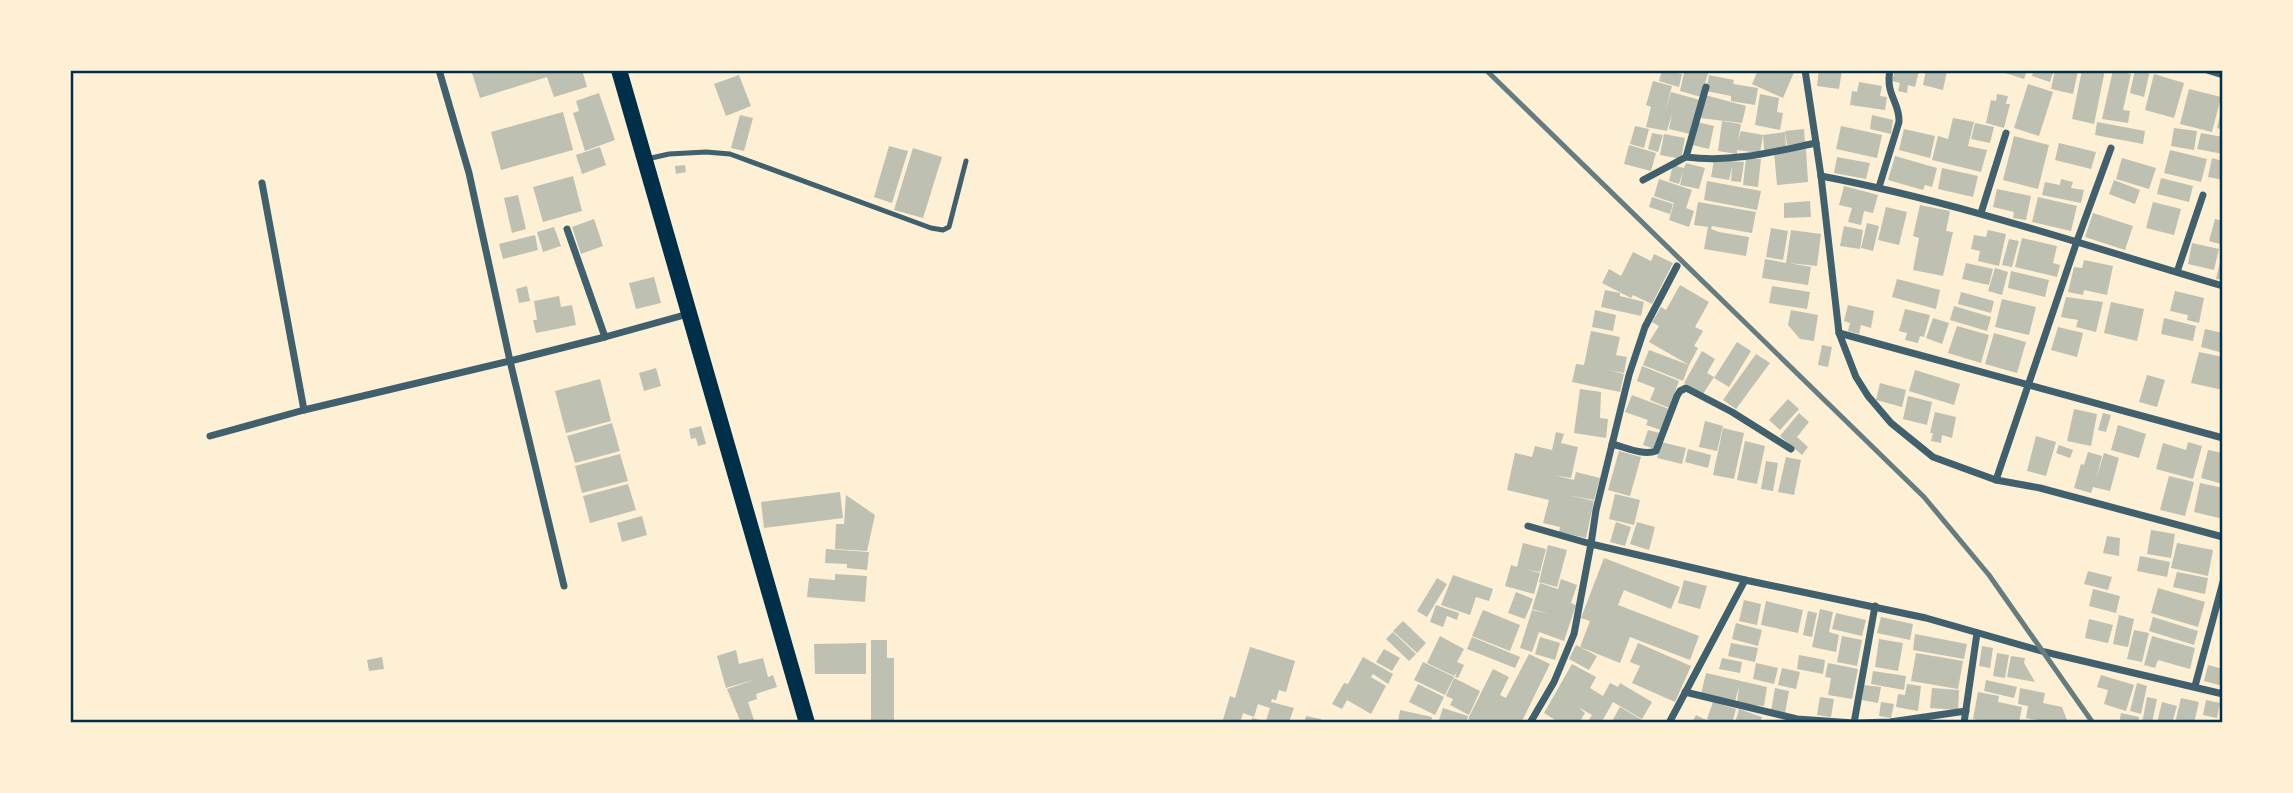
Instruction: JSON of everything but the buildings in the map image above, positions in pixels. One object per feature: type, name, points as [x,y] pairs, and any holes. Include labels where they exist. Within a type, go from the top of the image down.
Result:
[{"type":"highway","points":[[619,70],[650,158],[688,314],[807,723]]},
{"type":"street","points":[[439,70],[469,173],[510,362],[564,586]]},
{"type":"street","points":[[1805,70],[1822,176],[1839,333],[1856,377],[1891,423],[1933,457],[1996,480],[2040,488],[2223,537]]},
{"type":"street","points":[[1879,187],[1899,122],[1888,85],[1890,70]]},
{"type":"street","points":[[2207,70],[2223,75]]},
{"type":"street","points":[[1686,157],[1706,87]]},
{"type":"street","points":[[1981,212],[2006,133]]},
{"type":"street","points":[[1643,180],[1686,157],[1738,159],[1816,143]]},
{"type":"street","points":[[1996,480],[2111,148]]},
{"type":"street","points":[[1822,176],[1981,212],[2223,286]]},
{"type":"street","points":[[262,183],[304,410]]},
{"type":"street","points":[[2177,272],[2203,195]]},
{"type":"street","points":[[567,229],[605,337]]},
{"type":"street","points":[[1530,723],[1554,681],[1574,634],[1596,510],[1629,374],[1645,327],[1677,266]]},
{"type":"street","points":[[210,436],[304,410],[510,362],[688,314]]},
{"type":"street","points":[[1839,333],[2223,438]]},
{"type":"street","points":[[1612,444],[1644,453],[1652,454],[1656,451],[1677,396],[1686,388],[1732,412],[1791,449]]},
{"type":"street","points":[[1528,526],[1591,544],[1745,580],[1875,606],[2223,694]]},
{"type":"street","points":[[1669,723],[1745,580]]},
{"type":"street","points":[[2195,686],[2223,583]]},
{"type":"street","points":[[1854,723],[1875,606]]},
{"type":"street","points":[[1964,723],[1977,633]]},
{"type":"street","points":[[1685,692],[1797,719],[1854,723],[1890,722],[1966,711]]},
{"type":"lane","points":[[650,158],[706,152],[730,154],[932,229],[943,230],[949,227],[966,161]]},
{"type":"railway","points":[[1486,70],[1924,497],[1989,575],[2093,723]]}]
